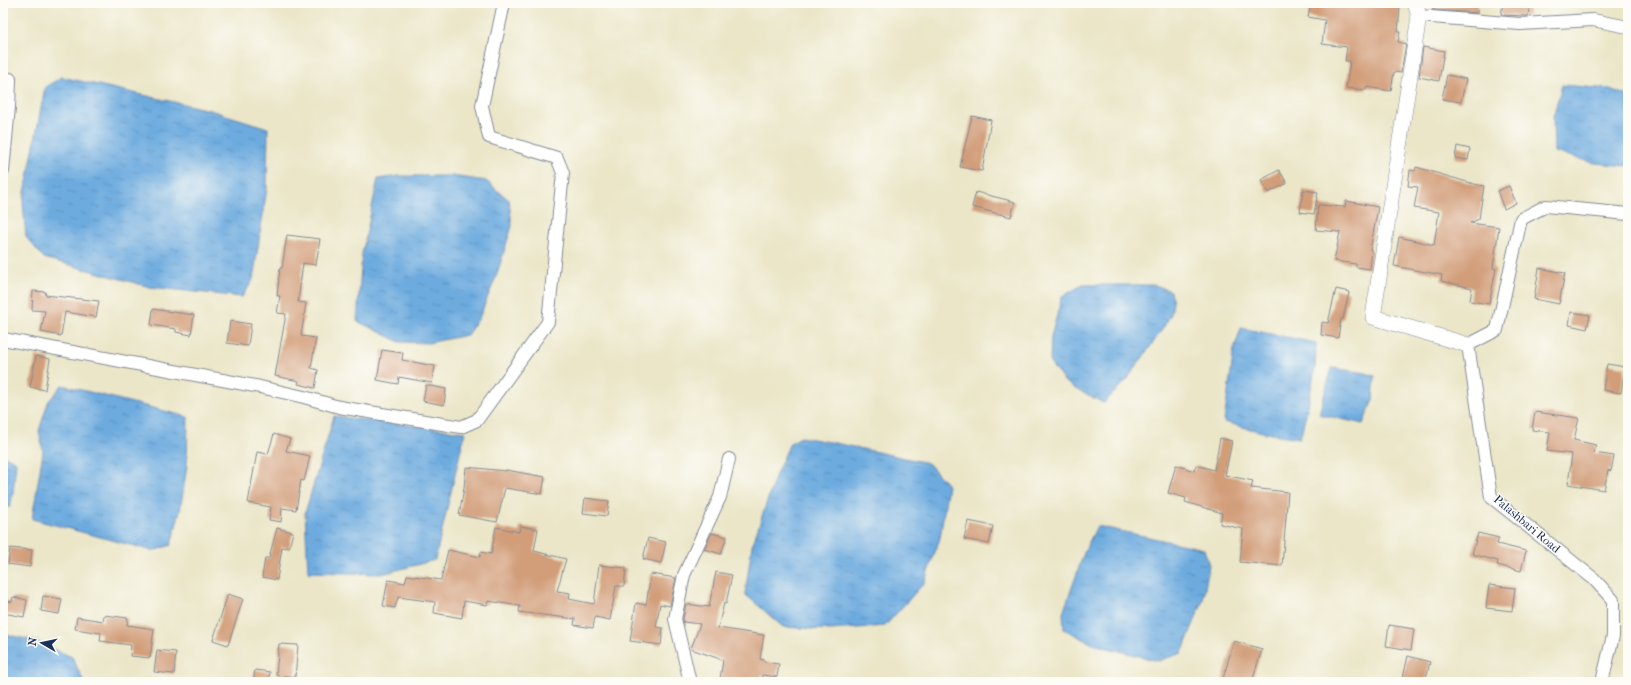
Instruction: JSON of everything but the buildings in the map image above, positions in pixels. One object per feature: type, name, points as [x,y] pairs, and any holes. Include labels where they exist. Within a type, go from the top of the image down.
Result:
[{"type":"street","points":[[3,340],[260,387],[304,396],[339,408],[462,427],[478,420],[548,322],[563,173],[557,158],[489,137],[482,106],[504,3]]},
{"type":"street","points":[[1628,27],[1593,20],[1520,24],[1417,9],[1373,317],[1468,344],[1497,330],[1521,219],[1546,206],[1628,214]]},
{"type":"street","points":[[3,171],[10,79]]},
{"type":"street","name":"Palashbari Road","points":[[1468,344],[1491,497],[1594,579],[1613,600],[1613,636],[1602,682]]},
{"type":"street","points":[[690,682],[675,618],[684,575],[720,497],[729,459]]},
{"type":"water","points":[[62,77],[210,110],[268,128],[267,188],[253,280],[242,297],[150,287],[44,258],[26,237],[23,203],[45,87]]},
{"type":"water","points":[[1562,85],[1610,89],[1628,96],[1628,166],[1595,163],[1554,152],[1553,117]]},
{"type":"water","points":[[399,176],[453,176],[486,181],[509,200],[512,226],[496,277],[479,318],[467,335],[428,343],[400,342],[357,321],[362,254],[378,179]]},
{"type":"water","points":[[1083,285],[1155,285],[1171,291],[1173,303],[1171,314],[1162,330],[1126,381],[1104,403],[1077,390],[1064,381],[1050,363],[1051,337],[1062,296]]},
{"type":"water","points":[[1241,328],[1316,343],[1315,368],[1300,438],[1266,433],[1224,422],[1234,349]]},
{"type":"water","points":[[1332,368],[1366,373],[1375,376],[1373,400],[1363,424],[1319,414]]},
{"type":"water","points":[[62,385],[188,417],[187,466],[180,511],[171,545],[153,551],[32,519],[43,452],[39,431],[48,402]]},
{"type":"water","points":[[334,416],[465,432],[435,560],[382,574],[308,572],[305,513]]},
{"type":"water","points":[[801,437],[928,463],[948,485],[940,538],[924,583],[885,626],[830,630],[783,627],[745,594],[752,546],[777,472],[790,443]]},
{"type":"water","points":[[3,455],[16,462],[10,507],[3,507]]},
{"type":"water","points":[[1097,526],[1204,549],[1209,565],[1203,600],[1182,653],[1158,661],[1093,644],[1064,629],[1063,613],[1085,550]]},
{"type":"water","points":[[3,634],[32,640],[72,657],[84,682],[3,682]]}]
